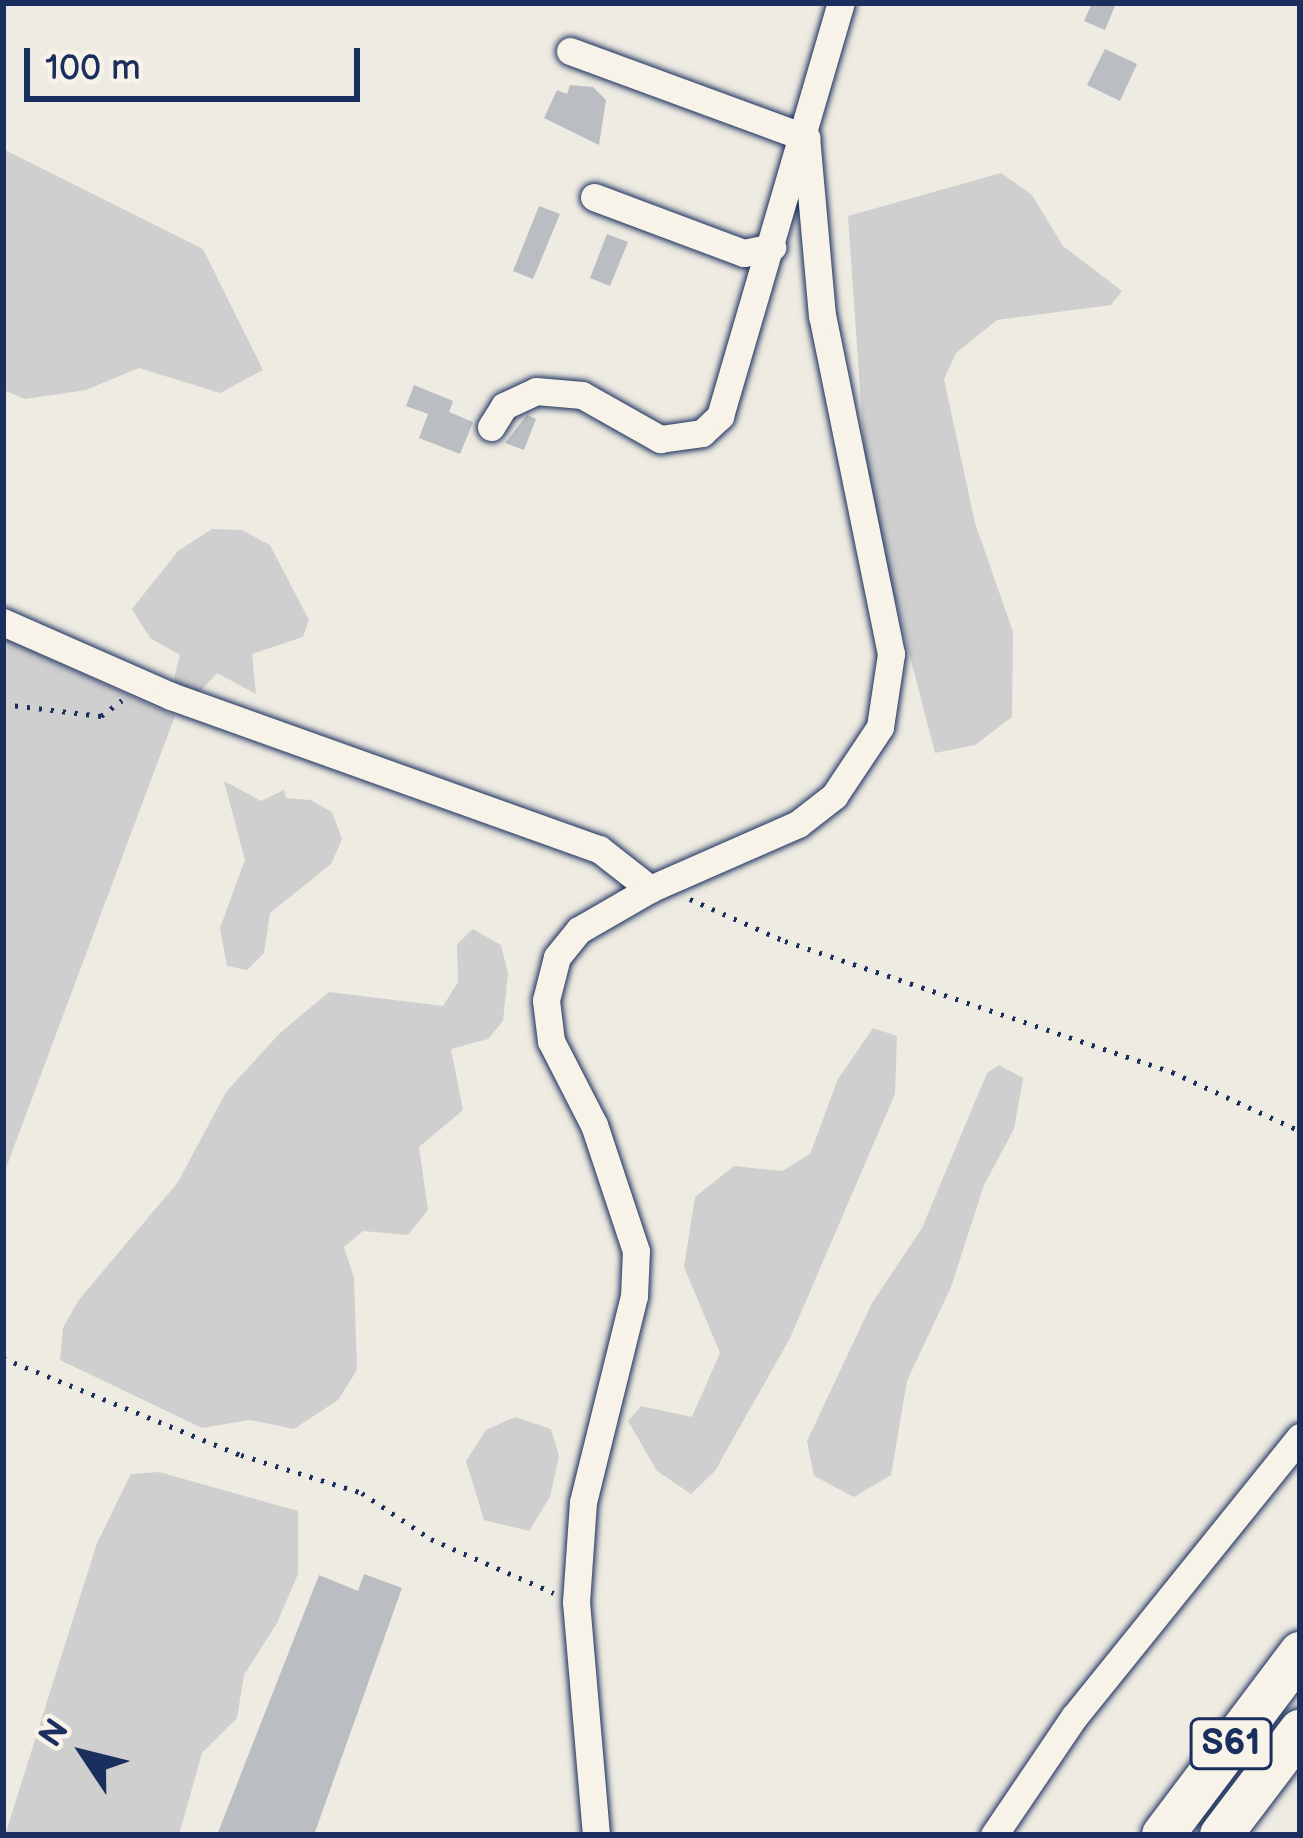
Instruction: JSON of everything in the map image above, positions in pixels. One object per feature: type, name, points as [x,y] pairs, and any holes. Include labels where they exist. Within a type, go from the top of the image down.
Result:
[{"type":"highway","name":"S61","points":[[1163,1835],[1300,1653]]},
{"type":"highway","name":"S61","points":[[1221,1835],[1300,1731]]},
{"type":"lane","points":[[491,427],[522,394],[556,390],[582,394],[660,439],[702,433],[720,416],[806,138],[817,69],[841,3]]},
{"type":"lane","points":[[570,51],[806,138]]},
{"type":"lane","points":[[596,1835],[576,1602],[583,1502],[634,1296],[636,1250],[594,1125],[551,1041],[546,1000],[557,957],[579,930],[650,889],[798,824],[834,796],[862,761],[890,694],[891,654],[823,316],[806,138]]},
{"type":"lane","points":[[594,197],[744,253],[772,247]]},
{"type":"lane","points":[[3,622],[137,682],[599,849],[650,889]]},
{"type":"lane","points":[[994,1835],[1074,1717],[1300,1437]]},
{"type":"path","points":[[3,704],[101,716],[137,682]]},
{"type":"path","points":[[650,889],[1172,1072],[1300,1131]]},
{"type":"path","points":[[3,1358],[241,1455],[362,1493],[431,1539],[576,1602]]},
{"type":"shaded area","points":[[3,149],[203,249],[263,370],[220,393],[139,368],[86,390],[25,399],[3,390]]},
{"type":"shaded area","points":[[1001,173],[1032,195],[1063,246],[1122,291],[1111,305],[997,320],[956,353],[944,379],[975,523],[1013,632],[1012,717],[975,745],[935,753],[867,490],[848,216]]},
{"type":"shaded area","points":[[212,529],[242,530],[270,545],[309,620],[303,637],[252,654],[256,694],[217,673],[196,696],[182,692],[174,679],[180,655],[150,638],[132,609],[178,551]]},
{"type":"shaded area","points":[[3,638],[175,716],[3,1176]]},
{"type":"shaded area","points":[[224,781],[261,801],[284,790],[286,798],[311,800],[332,812],[342,839],[331,864],[270,913],[264,953],[247,970],[227,966],[220,928],[245,860]]},
{"type":"shaded area","points":[[473,929],[501,945],[508,973],[503,1021],[488,1039],[451,1049],[463,1110],[419,1147],[428,1210],[408,1235],[363,1231],[344,1247],[354,1278],[357,1370],[338,1400],[294,1429],[250,1420],[202,1428],[60,1360],[63,1328],[78,1301],[178,1182],[226,1092],[279,1034],[329,992],[443,1006],[458,982],[457,944]]},
{"type":"shaded area","points":[[873,1028],[897,1036],[895,1094],[790,1338],[715,1471],[691,1494],[657,1471],[628,1421],[641,1406],[692,1417],[720,1353],[684,1267],[695,1197],[734,1166],[782,1171],[810,1154],[838,1079]]},
{"type":"shaded area","points":[[999,1065],[1023,1078],[1014,1129],[984,1185],[951,1287],[907,1381],[891,1475],[854,1497],[814,1476],[807,1441],[872,1303],[922,1228],[987,1073]]},
{"type":"shaded area","points":[[515,1417],[551,1429],[559,1456],[550,1497],[529,1531],[484,1520],[466,1461],[486,1430]]},
{"type":"shaded area","points":[[159,1472],[298,1511],[298,1574],[277,1623],[244,1675],[237,1718],[202,1753],[179,1835],[5,1835],[97,1543],[131,1474]]},
{"type":"building","points":[[1092,3],[1116,3],[1105,30],[1084,21]]},
{"type":"building","points":[[1105,49],[1137,64],[1120,101],[1087,85]]},
{"type":"building","points":[[570,85],[593,87],[606,100],[599,145],[544,118],[557,90],[567,94]]},
{"type":"building","points":[[539,206],[560,214],[533,279],[513,271]]},
{"type":"building","points":[[607,234],[628,242],[610,286],[590,278]]},
{"type":"building","points":[[414,385],[453,401],[449,412],[473,422],[460,454],[419,438],[428,414],[406,406]]},
{"type":"building","points":[[527,415],[536,419],[524,450],[505,443]]},
{"type":"building","points":[[364,1574],[402,1588],[314,1835],[217,1835],[319,1575],[358,1591]]}]
